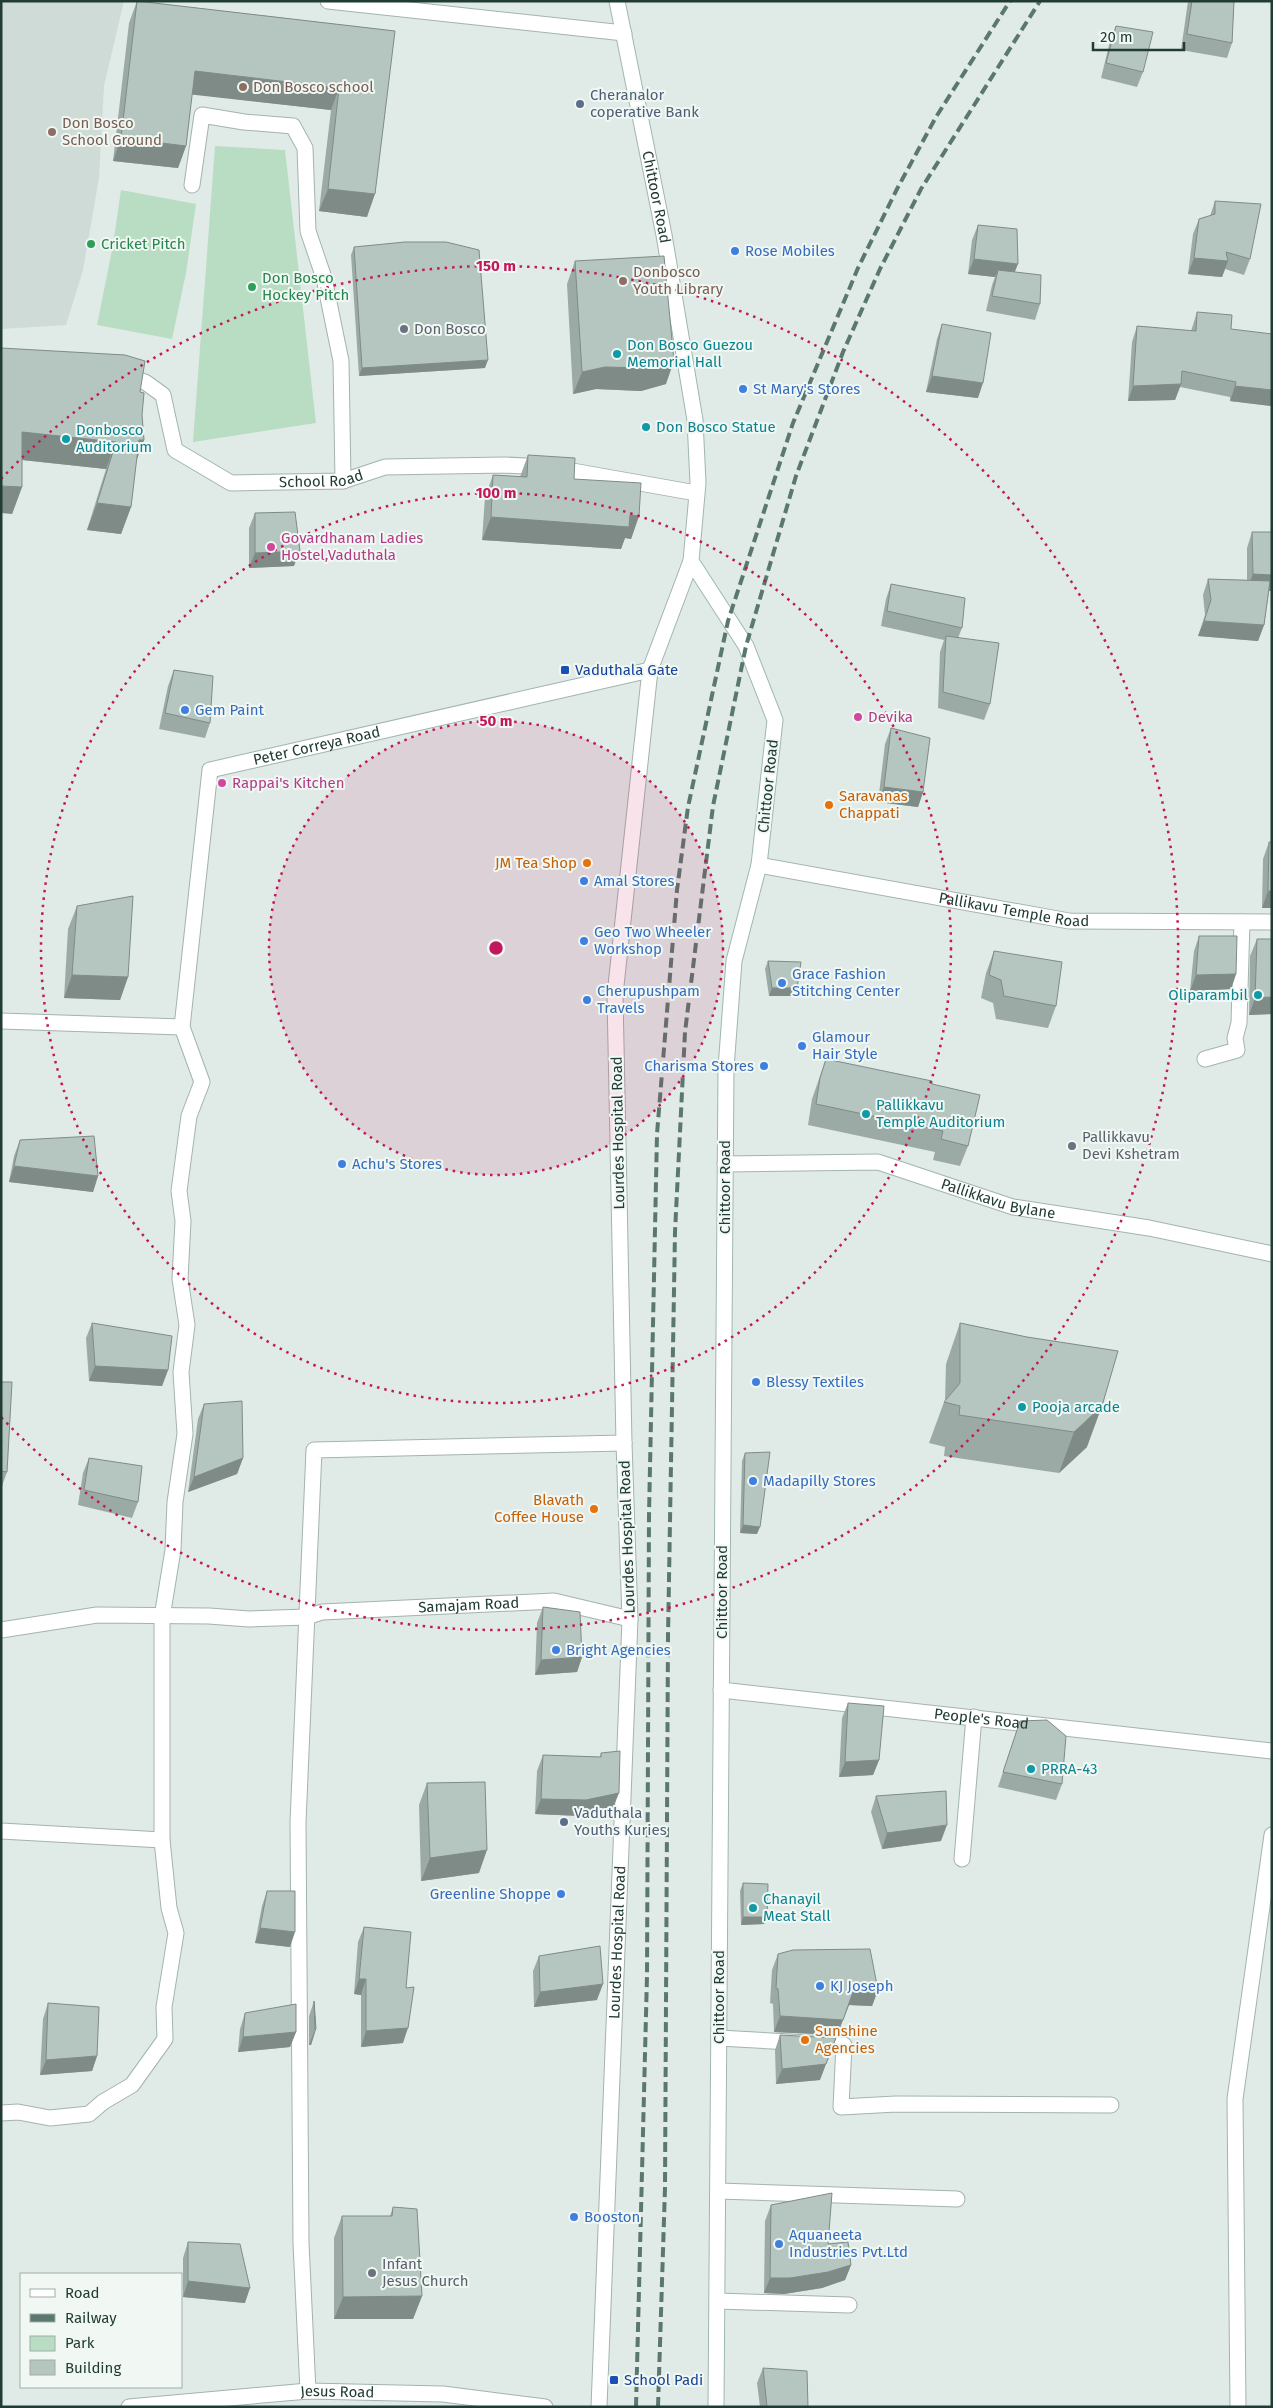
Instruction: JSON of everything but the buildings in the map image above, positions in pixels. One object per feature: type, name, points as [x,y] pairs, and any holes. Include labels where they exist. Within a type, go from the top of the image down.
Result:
[{"type":"street","points":[[328,1],[624,33]]},
{"type":"street","name":"Chittoor Road","points":[[617,1],[664,235],[695,420],[696,493],[691,561],[746,646],[775,720],[759,865],[734,961],[726,1068],[716,2407]]},
{"type":"street","points":[[192,185],[202,115],[244,122],[292,126],[305,148],[308,232],[324,278],[341,361],[344,481]]},
{"type":"street","name":"School Road","points":[[110,371],[145,382],[163,395],[175,450],[231,483],[344,481],[385,467],[505,464],[550,467],[696,493]]},
{"type":"street","points":[[650,670],[691,561]]},
{"type":"street","name":"Peter Correya Road","points":[[182,1027],[210,770],[650,670]]},
{"type":"street","name":"Lourdes Hospital Road","points":[[599,2407],[630,1619],[624,1443],[615,995],[650,670]]},
{"type":"street","name":"Pallikavu Temple Road","points":[[759,865],[1069,921],[1272,922]]},
{"type":"street","points":[[1205,1059],[1237,1050],[1242,922]]},
{"type":"street","points":[[1,1021],[182,1027],[202,1082],[189,1116],[179,1191],[183,1221],[180,1279],[187,1325],[181,1372],[185,1434],[176,1502],[173,1550],[162,1617],[162,1840],[169,1908],[176,1933],[164,2007],[165,2039],[132,2086],[104,2102],[89,2114],[50,2118],[18,2112],[1,2113]]},
{"type":"street","name":"Pallikkavu Bylane","points":[[725,1164],[878,1162],[1013,1207],[1149,1228],[1272,1254]]},
{"type":"street","points":[[308,2391],[301,2243],[298,1832],[314,1450],[624,1443]]},
{"type":"street","name":"Samajam Road","points":[[1,1630],[97,1615],[307,1617],[322,1612],[554,1601],[630,1619]]},
{"type":"street","name":"People's Road","points":[[721,1690],[1272,1751]]},
{"type":"street","points":[[962,1859],[974,1717]]},
{"type":"street","points":[[1,1831],[162,1840]]},
{"type":"street","points":[[1238,2407],[1235,2099],[1272,1835]]},
{"type":"street","points":[[719,2038],[844,2045],[841,2107],[896,2104],[1111,2106]]},
{"type":"street","points":[[718,2191],[957,2199]]},
{"type":"street","points":[[717,2301],[849,2305]]},
{"type":"street","name":"Jesus Road","points":[[129,2407],[308,2391],[443,2394],[545,2407]]},
{"type":"shaded area","name":"Don Bosco School Ground","points":[[1,1],[124,1],[104,86],[99,178],[83,270],[66,325],[1,329]]},
{"type":"green space","name":"Don Bosco Hockey Pitch","points":[[215,146],[285,150],[316,423],[193,442]]},
{"type":"green space","points":[[121,190],[196,204],[186,273],[172,339],[97,325],[113,245]]},
{"type":"railway","points":[[636,2407],[647,1976],[649,1515],[657,1134],[677,890],[688,807],[728,621],[793,423],[858,268],[897,189],[936,117],[1010,1]]},
{"type":"railway","points":[[658,2407],[665,2188],[668,1637],[675,1232],[685,1032],[713,806],[746,646],[796,476],[843,352],[880,269],[921,189],[1040,1]]},
{"type":"place","name":"Don Bosco school","points":[[243,87]]},
{"type":"place","name":"Cheranalor coperative Bank","points":[[580,104]]},
{"type":"place","name":"Don Bosco School Ground","points":[[52,132]]},
{"type":"place","name":"Cricket Pitch","points":[[91,244]]},
{"type":"place","name":"Rose Mobiles","points":[[735,251]]},
{"type":"place","name":"Donbosco Youth Library","points":[[623,281]]},
{"type":"place","name":"Don Bosco Hockey Pitch","points":[[252,287]]},
{"type":"place","name":"Don Bosco","points":[[404,329]]},
{"type":"place","name":"Don Bosco Guezou Memorial Hall","points":[[617,354]]},
{"type":"place","name":"St Mary's Stores","points":[[743,389]]},
{"type":"place","name":"Don Bosco Statue","points":[[646,427]]},
{"type":"place","name":"Donbosco Auditorium","points":[[66,439]]},
{"type":"place","name":"Govardhanam Ladies Hostel,Vaduthala","points":[[271,547]]},
{"type":"place","name":"Vaduthala Gate","points":[[565,670]]},
{"type":"place","name":"Gem Paint","points":[[185,710]]},
{"type":"place","name":"Devika","points":[[858,717]]},
{"type":"place","name":"Rappai's Kitchen","points":[[222,783]]},
{"type":"place","name":"Saravanas Chappati","points":[[829,805]]},
{"type":"place","name":"JM Tea Shop","points":[[587,863]]},
{"type":"place","name":"Amal Stores","points":[[584,881]]},
{"type":"place","name":"Geo Two Wheeler Workshop","points":[[584,941]]},
{"type":"place","name":"Grace Fashion Stitching Center","points":[[782,983]]},
{"type":"place","name":"Oliparambil","points":[[1258,995]]},
{"type":"place","name":"Cherupushpam Travels","points":[[587,1000]]},
{"type":"place","name":"Glamour Hair Style","points":[[802,1046]]},
{"type":"place","name":"Charisma Stores","points":[[764,1066]]},
{"type":"place","name":"Pallikkavu Temple Auditorium","points":[[866,1114]]},
{"type":"place","name":"Pallikkavu Devi Kshetram","points":[[1072,1146]]},
{"type":"place","name":"Achu's Stores","points":[[342,1164]]},
{"type":"place","name":"Blessy Textiles","points":[[756,1382]]},
{"type":"place","name":"Pooja arcade","points":[[1022,1407]]},
{"type":"place","name":"Madapilly Stores","points":[[753,1481]]},
{"type":"place","name":"Blavath Coffee House","points":[[594,1509]]},
{"type":"place","name":"Bright Agencies","points":[[556,1650]]},
{"type":"place","name":"PRRA-43","points":[[1031,1769]]},
{"type":"place","name":"Vaduthala Youths Kuries","points":[[564,1822]]},
{"type":"place","name":"Greenline Shoppe","points":[[561,1894]]},
{"type":"place","name":"Chanayil Meat Stall","points":[[753,1908]]},
{"type":"place","name":"KJ Joseph","points":[[820,1986]]},
{"type":"place","name":"Sunshine Agencies","points":[[805,2040]]},
{"type":"place","name":"Booston","points":[[574,2217]]},
{"type":"place","name":"Aquaneeta Industries Pvt.Ltd","points":[[779,2244]]},
{"type":"place","name":"Infant Jesus Church","points":[[372,2273]]},
{"type":"place","name":"School Padi","points":[[614,2380]]}]
